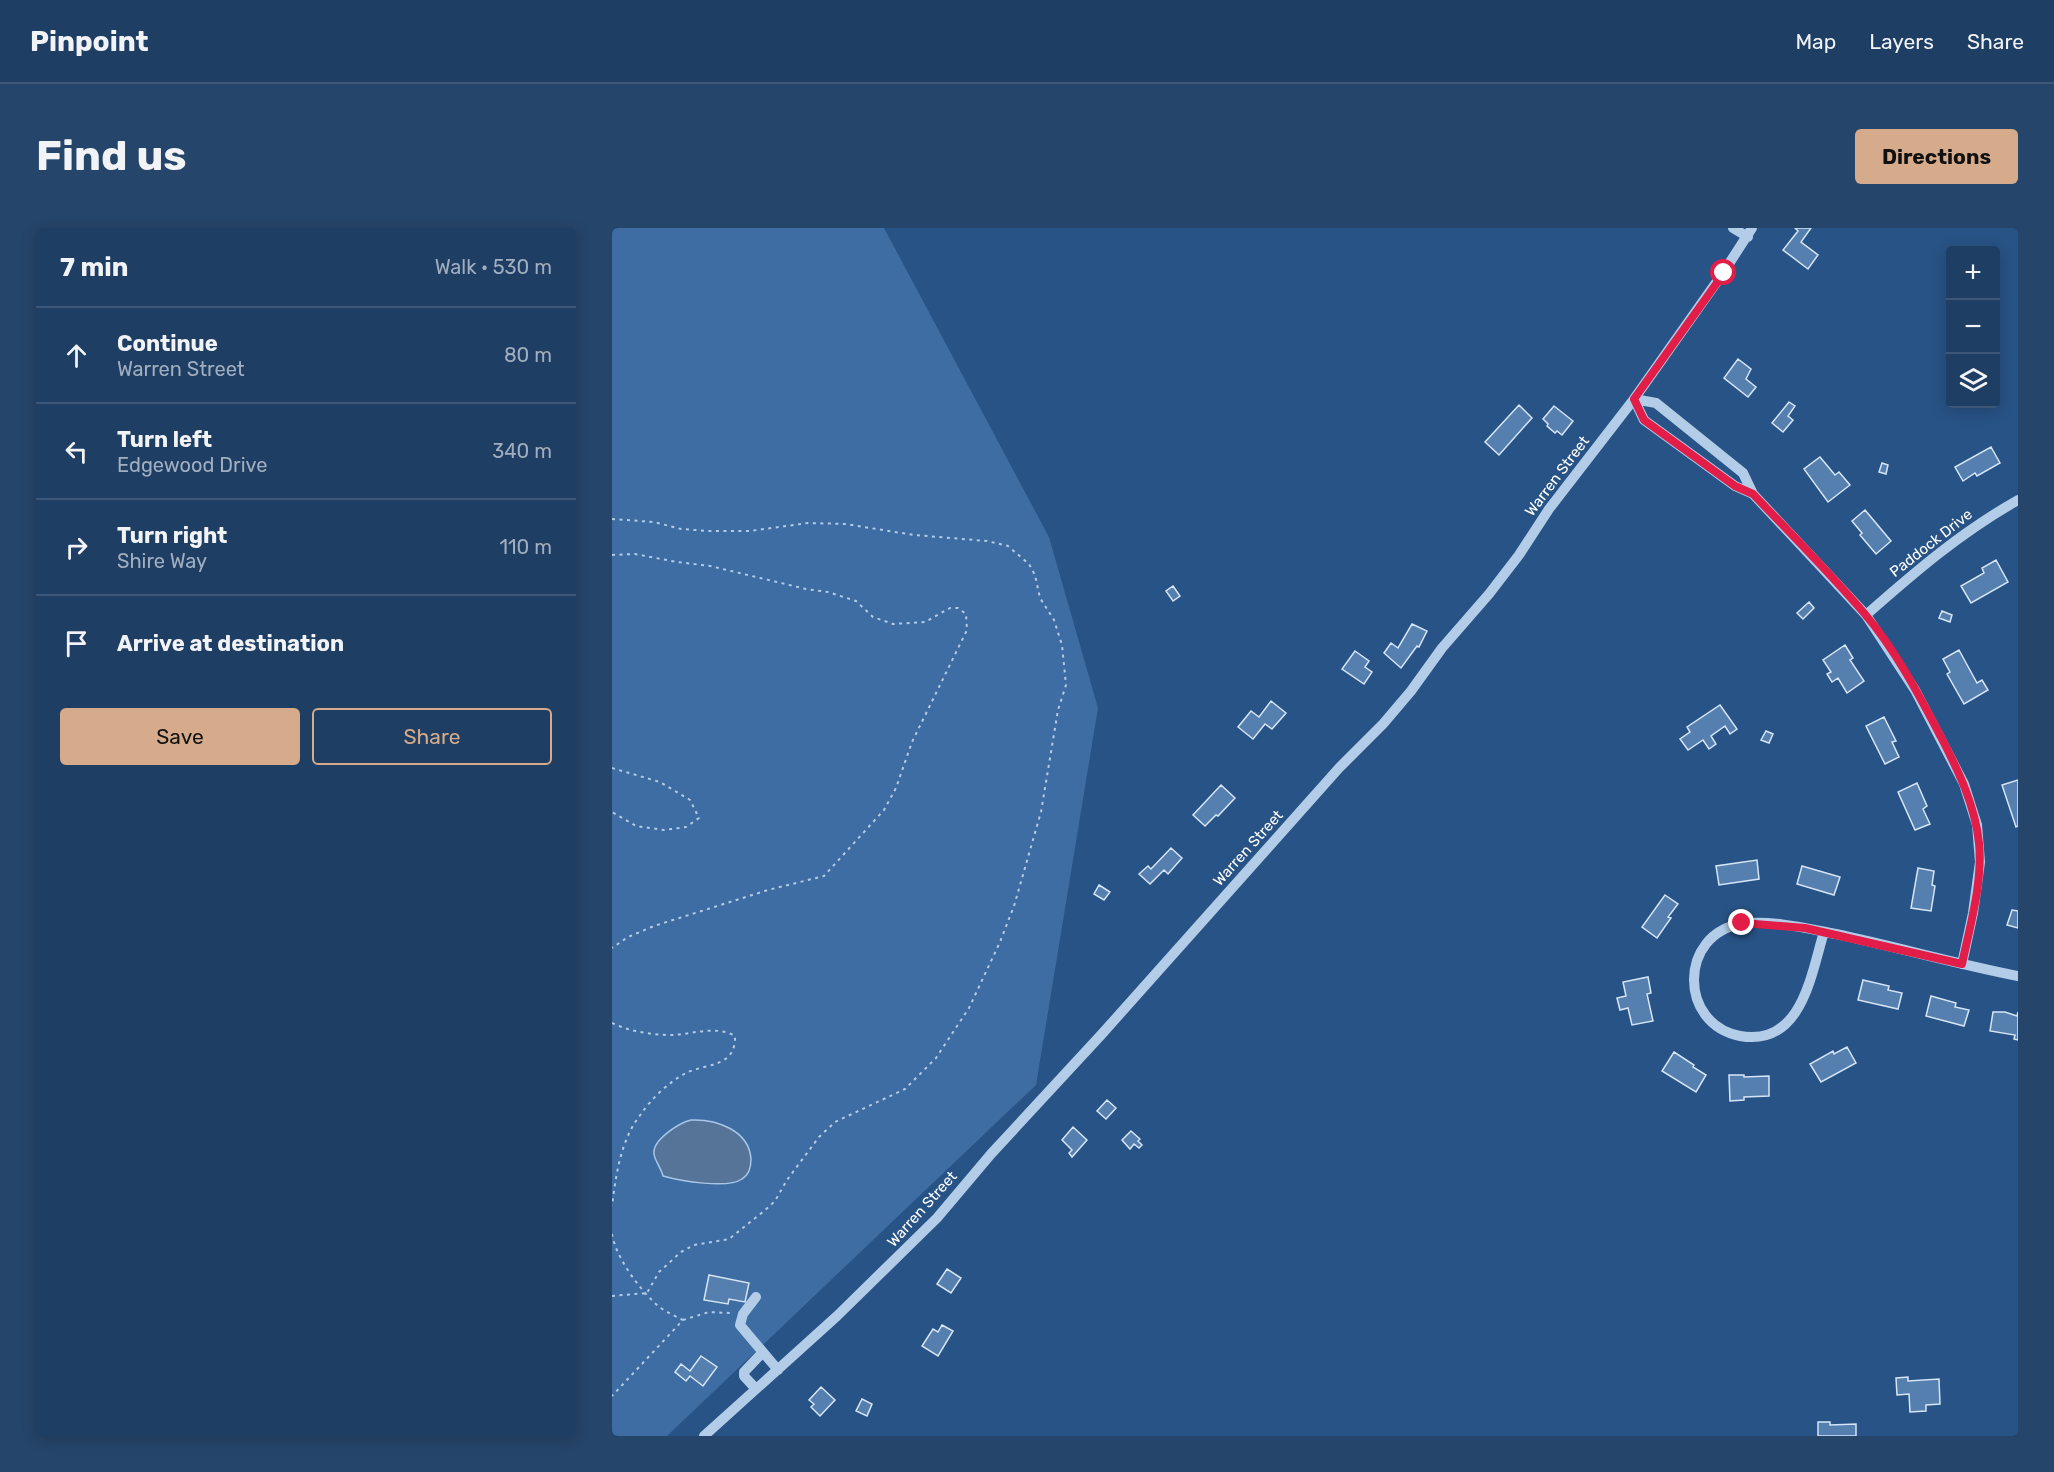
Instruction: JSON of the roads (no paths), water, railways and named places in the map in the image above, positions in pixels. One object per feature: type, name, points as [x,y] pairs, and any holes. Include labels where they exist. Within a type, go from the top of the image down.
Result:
[{"type":"street","points":[[1734,228],[1750,232]]},
{"type":"street","name":"Warren Street","points":[[704,1436],[837,1316],[937,1218],[991,1154],[1101,1035],[1339,768],[1383,724],[1519,555],[1549,509],[1634,399],[1750,232]]},
{"type":"street","points":[[1634,399],[1644,420],[1735,486],[1753,494]]},
{"type":"street","points":[[1634,399],[1656,403],[1743,473],[1753,494],[1866,615],[1899,663],[1964,784],[1977,825],[1980,862],[1962,964]]},
{"type":"street","name":"Paddock Drive","points":[[1866,615],[1942,549],[2018,500]]},
{"type":"street","points":[[1824,932],[1803,1000],[1798,1011],[1781,1028],[1770,1033],[1746,1037],[1723,1030],[1705,1014],[1695,993],[1694,969],[1703,948],[1720,932],[1742,923],[1824,932],[2018,976]]},
{"type":"street","points":[[756,1297],[743,1314],[740,1325],[778,1370]]},
{"type":"street","points":[[756,1389],[744,1376],[744,1372],[763,1352]]}]
